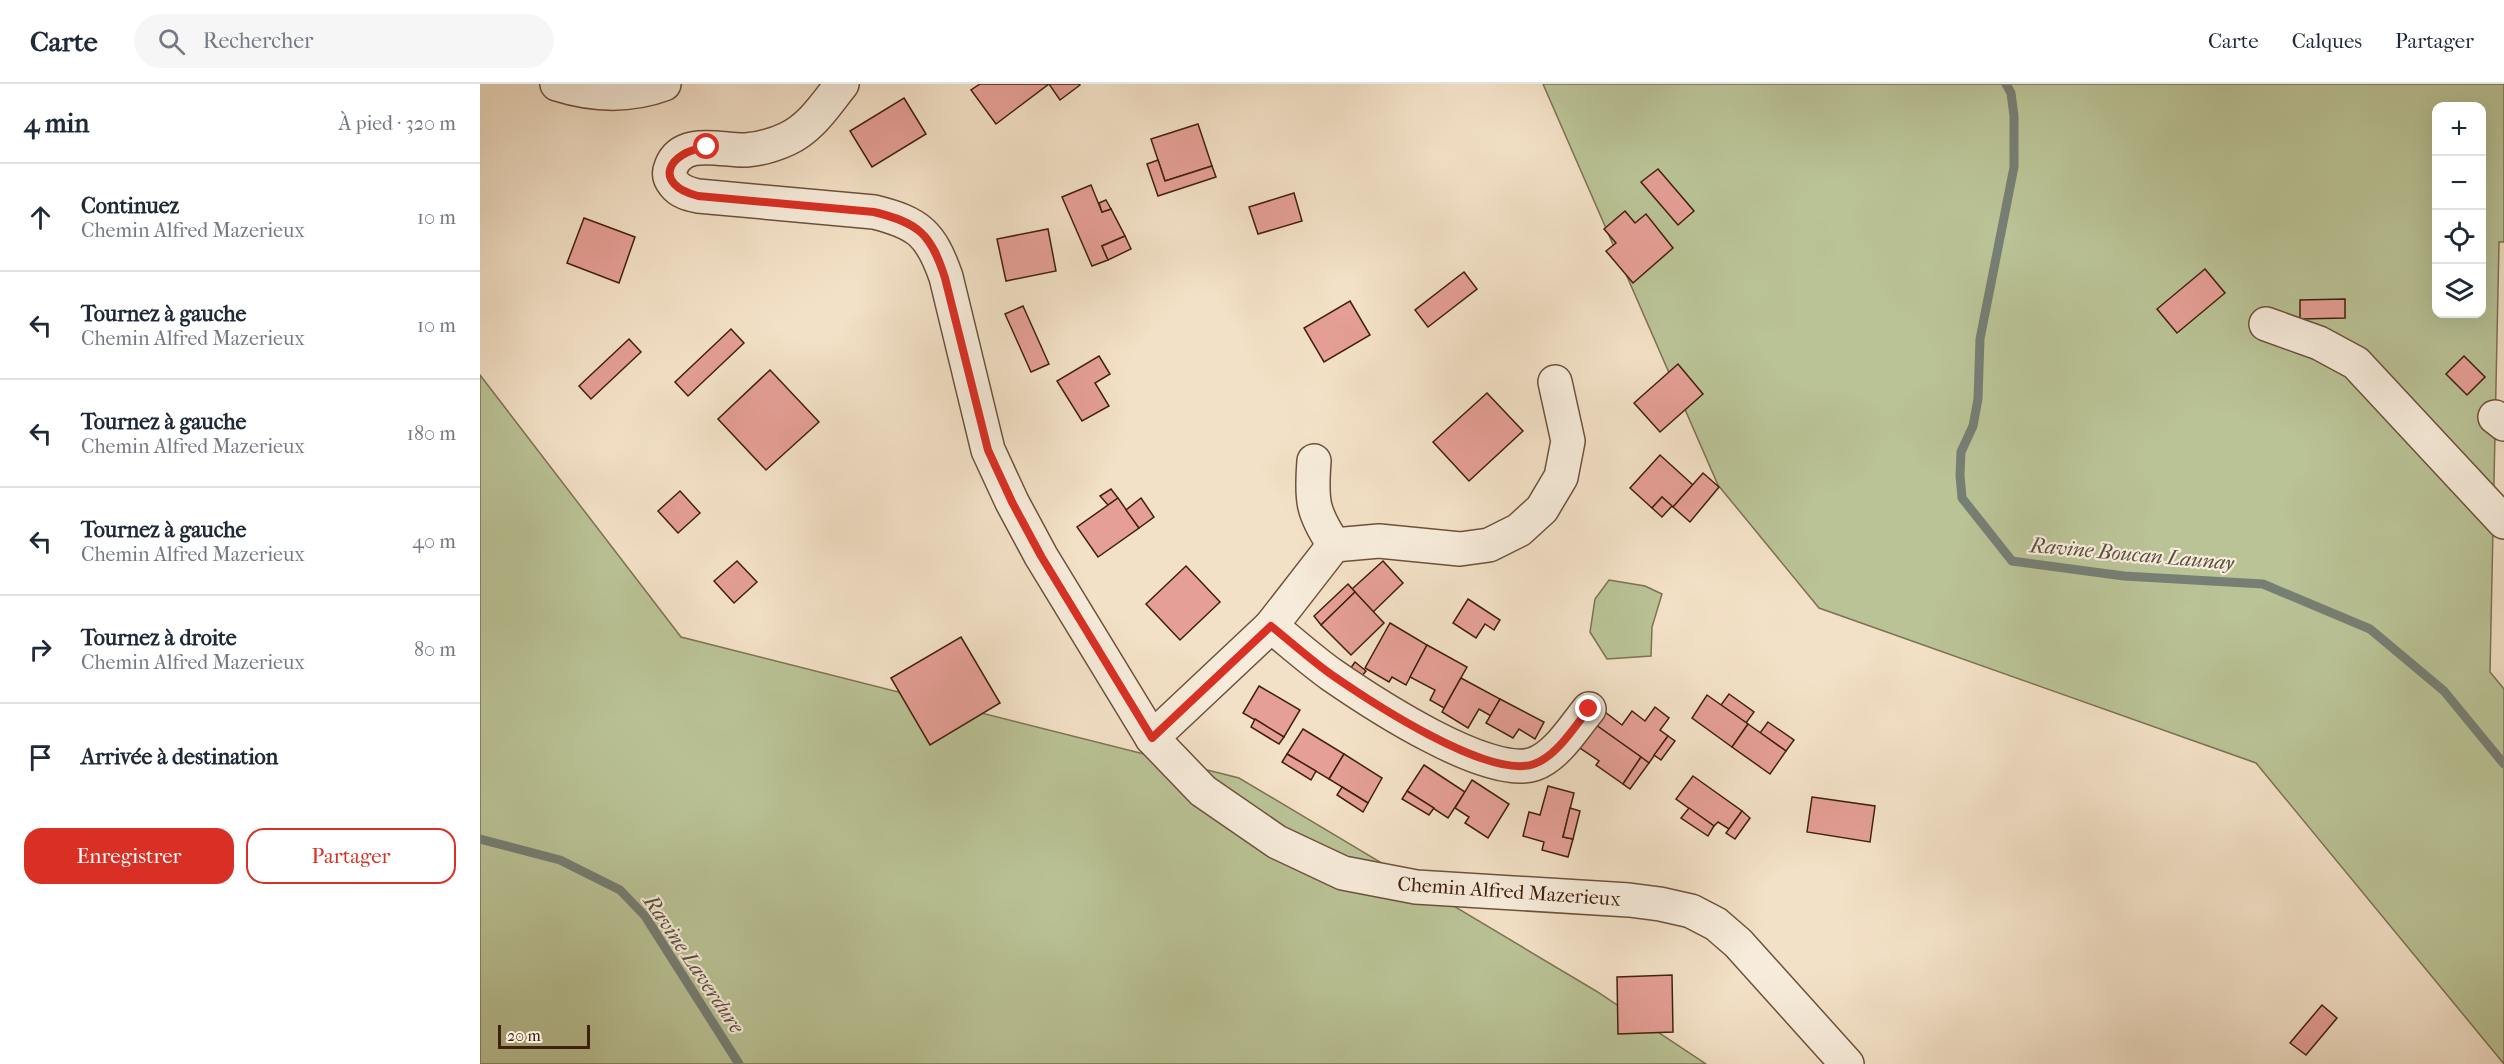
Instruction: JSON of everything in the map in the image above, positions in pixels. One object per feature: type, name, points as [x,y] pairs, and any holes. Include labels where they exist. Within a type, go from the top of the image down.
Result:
[{"type":"street","points":[[557,84],[590,92],[624,93],[647,90],[664,84]]},
{"type":"street","name":"Chemin Alfred Mazerieux","points":[[842,84],[821,112],[789,138],[771,146],[747,150],[694,149],[681,154],[672,164],[669,173],[672,182],[683,192],[698,196],[874,212],[898,218],[920,231],[936,251],[988,450],[1012,502],[1041,556],[1152,738],[1203,790],[1277,842],[1343,873],[1416,887],[1629,900],[1691,911],[1716,924],[1738,943],[1847,1064]]},
{"type":"street","points":[[2266,324],[2319,343],[2356,363],[2504,522]]},
{"type":"street","points":[[1152,738],[1271,626],[1334,545],[1379,541],[1460,549],[1489,545],[1519,530],[1542,509],[1560,477],[1568,441],[1556,382]]},
{"type":"street","points":[[1314,461],[1311,494],[1318,521],[1334,545]]},
{"type":"street","points":[[1271,626],[1331,674],[1420,731],[1491,762],[1518,767],[1534,764],[1548,757],[1589,709]]},
{"type":"green space","points":[[1543,84],[2504,84],[2504,242],[2499,242],[2490,672],[2504,689],[2504,1064],[2256,763],[1819,608],[1718,485]]},
{"type":"green space","points":[[480,375],[681,637],[1239,778],[1596,991],[1706,1064],[480,1064]]},
{"type":"green space","points":[[1609,580],[1645,586],[1662,594],[1652,627],[1651,656],[1607,659],[1590,632],[1595,599]]},
{"type":"building","points":[[980,84],[1049,84],[996,124],[971,90]]},
{"type":"building","points":[[1049,84],[1079,84],[1080,85],[1060,100]]},
{"type":"building","points":[[904,98],[926,134],[872,167],[850,131]]},
{"type":"building","points":[[1198,124],[1212,166],[1165,181],[1151,139]]},
{"type":"building","points":[[1158,160],[1165,181],[1212,166],[1216,177],[1158,196],[1147,164]]},
{"type":"building","points":[[1658,169],[1694,211],[1678,225],[1641,182]]},
{"type":"building","points":[[1091,185],[1102,212],[1111,209],[1125,236],[1102,246],[1108,260],[1092,266],[1062,197]]},
{"type":"building","points":[[1294,193],[1302,221],[1258,234],[1249,207]]},
{"type":"building","points":[[1106,200],[1111,209],[1102,212],[1099,203]]},
{"type":"building","points":[[1625,211],[1635,223],[1646,214],[1673,248],[1633,283],[1606,251],[1616,243],[1604,229]]},
{"type":"building","points":[[584,218],[635,237],[619,283],[567,263]]},
{"type":"building","points":[[1048,229],[1056,271],[1006,281],[997,239]]},
{"type":"building","points":[[1125,236],[1131,249],[1108,260],[1102,246]]},
{"type":"building","points":[[2205,269],[2225,293],[2177,333],[2157,309]]},
{"type":"building","points":[[1464,272],[1477,289],[1428,327],[1415,310]]},
{"type":"building","points":[[2345,299],[2345,318],[2300,319],[2300,300]]},
{"type":"building","points":[[1350,301],[1370,335],[1324,362],[1304,328]]},
{"type":"building","points":[[1023,306],[1049,364],[1031,372],[1005,314]]},
{"type":"building","points":[[731,329],[744,343],[688,396],[675,382]]},
{"type":"building","points":[[629,339],[641,352],[591,399],[579,386]]},
{"type":"building","points":[[1099,356],[1110,374],[1095,383],[1109,406],[1082,421],[1057,381]]},
{"type":"building","points":[[2464,356],[2485,377],[2467,395],[2446,374]]},
{"type":"building","points":[[1678,364],[1703,394],[1660,432],[1634,403]]},
{"type":"building","points":[[770,370],[819,422],[766,470],[718,419]]},
{"type":"building","points":[[1487,393],[1523,431],[1469,481],[1433,442]]},
{"type":"building","points":[[1660,455],[1693,485],[1673,507],[1662,497],[1652,508],[1630,488]]},
{"type":"building","points":[[1703,473],[1719,487],[1690,522],[1673,507]]},
{"type":"building","points":[[1111,489],[1118,498],[1108,505],[1100,496]]},
{"type":"building","points":[[680,491],[700,513],[678,533],[658,511]]},
{"type":"building","points":[[1662,497],[1672,506],[1662,517],[1652,508]]},
{"type":"building","points":[[1118,498],[1139,528],[1098,557],[1077,527]]},
{"type":"building","points":[[1141,498],[1154,517],[1139,528],[1126,510]]},
{"type":"building","points":[[737,561],[757,582],[734,603],[714,581]]},
{"type":"building","points":[[1383,561],[1403,583],[1373,612],[1352,589]]},
{"type":"building","points":[[1186,566],[1220,602],[1180,640],[1146,604]]},
{"type":"building","points":[[1348,584],[1355,592],[1321,625],[1314,616]]},
{"type":"building","points":[[1355,592],[1384,623],[1351,655],[1321,625]]},
{"type":"building","points":[[1468,599],[1500,620],[1494,630],[1485,624],[1476,638],[1453,623]]},
{"type":"building","points":[[1390,623],[1427,645],[1406,685],[1392,677],[1389,682],[1365,668]]},
{"type":"building","points":[[961,637],[1000,703],[930,745],[891,678]]},
{"type":"building","points":[[1427,645],[1467,667],[1444,708],[1430,700],[1435,690],[1410,677]]},
{"type":"building","points":[[1355,662],[1366,671],[1360,678],[1350,669]]},
{"type":"building","points":[[1461,678],[1500,699],[1491,716],[1479,709],[1468,728],[1442,712]]},
{"type":"building","points":[[1259,686],[1300,710],[1284,737],[1243,713]]},
{"type":"building","points":[[1729,694],[1754,712],[1746,723],[1721,705]]},
{"type":"building","points":[[1707,695],[1748,724],[1732,747],[1692,718]]},
{"type":"building","points":[[1500,699],[1544,722],[1535,739],[1519,729],[1513,738],[1486,723]]},
{"type":"building","points":[[1655,707],[1669,718],[1660,730],[1668,736],[1649,763],[1596,725],[1605,712],[1622,725],[1632,711],[1645,721]]},
{"type":"building","points":[[1255,719],[1284,737],[1279,744],[1251,727]]},
{"type":"building","points":[[1768,722],[1794,740],[1786,751],[1760,733]]},
{"type":"building","points":[[1748,724],[1786,751],[1770,774],[1732,747]]},
{"type":"building","points":[[1596,725],[1641,757],[1623,784],[1596,765],[1599,761],[1577,746]]},
{"type":"building","points":[[1303,729],[1344,754],[1329,779],[1287,754]]},
{"type":"building","points":[[1668,736],[1675,741],[1661,760],[1654,755]]},
{"type":"building","points":[[1287,754],[1316,771],[1311,780],[1282,762]]},
{"type":"building","points":[[1344,754],[1382,778],[1368,803],[1329,779]]},
{"type":"building","points":[[1641,757],[1649,763],[1630,789],[1623,784]]},
{"type":"building","points":[[1424,765],[1465,792],[1448,818],[1407,791]]},
{"type":"building","points":[[1693,776],[1742,811],[1729,829],[1718,822],[1714,826],[1676,799]]},
{"type":"building","points":[[1472,780],[1509,804],[1488,838],[1465,823],[1469,817],[1455,808]]},
{"type":"building","points":[[1548,786],[1574,793],[1563,837],[1573,839],[1568,857],[1542,850],[1544,842],[1523,836],[1529,812],[1540,815]]},
{"type":"building","points":[[1342,787],[1368,803],[1363,812],[1337,795]]},
{"type":"building","points":[[1407,791],[1434,808],[1429,815],[1402,799]]},
{"type":"building","points":[[1812,797],[1875,806],[1870,842],[1807,832]]},
{"type":"building","points":[[1570,808],[1580,811],[1573,839],[1563,837]]},
{"type":"building","points":[[1689,808],[1714,826],[1708,836],[1681,818]]},
{"type":"building","points":[[1742,811],[1750,818],[1735,839],[1726,833]]},
{"type":"building","points":[[1672,975],[1673,1032],[1618,1034],[1617,977]]},
{"type":"building","points":[[2322,1005],[2337,1018],[2306,1055],[2290,1043]]},
{"type":"waterway","name":"Ravine Boucan Launay","points":[[2006,84],[2011,93],[2014,116],[2014,167],[1980,339],[1978,399],[1973,426],[1961,452],[1962,498],[2012,561],[2124,576],[2263,584],[2370,629],[2444,691],[2504,764]]},
{"type":"waterway","name":"Ravine Laverdure","points":[[480,839],[560,860],[620,890],[645,916],[739,1064]]},
{"type":"route","points":[[707,147],[681,154],[672,164],[669,173],[672,182],[683,192],[698,196],[874,212],[898,218],[920,231],[936,251],[945,278],[988,450],[1041,556],[1152,738],[1271,626],[1331,674],[1420,731],[1491,762],[1518,767],[1534,764],[1548,757],[1589,709]]}]
